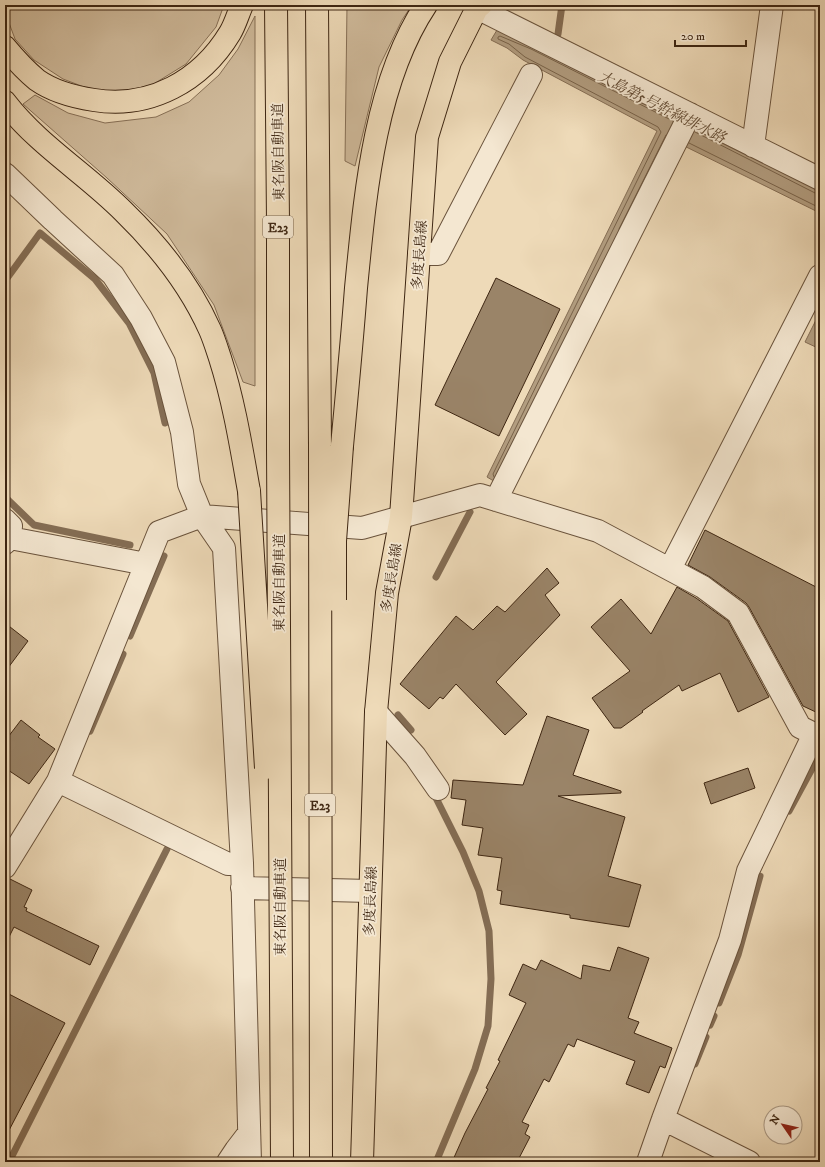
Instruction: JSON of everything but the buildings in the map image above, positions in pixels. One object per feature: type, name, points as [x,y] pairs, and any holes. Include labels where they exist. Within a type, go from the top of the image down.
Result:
[{"type":"main road","points":[[5,47],[21,66],[38,80],[55,90],[77,98],[98,101],[119,102],[139,100],[160,94],[181,83],[199,70],[216,54],[230,32],[242,5]]},
{"type":"main road","name":"東名阪自動車道","points":[[276,5],[282,1162]]},
{"type":"main road","name":"E23","points":[[317,5],[320,447],[321,1162]]},
{"type":"main road","points":[[320,1015],[333,920],[335,541],[342,446],[362,232],[373,150],[386,96],[400,54],[426,5]]},
{"type":"main road","name":"多度長島線","points":[[362,1162],[376,712],[387,593],[401,517],[427,137],[450,62],[479,7]]},
{"type":"main road","points":[[5,102],[12,112],[45,144],[122,210],[156,246],[187,287],[210,330],[226,378],[239,430],[249,491],[281,1014]]},
{"type":"street","points":[[753,146],[772,5]]},
{"type":"street","points":[[479,7],[689,117],[820,179]]},
{"type":"street","points":[[419,254],[438,254],[531,75]]},
{"type":"street","points":[[496,500],[689,117]]},
{"type":"street","points":[[5,174],[52,220],[113,275],[141,318],[164,362],[182,432],[189,484],[202,516],[224,548],[242,863],[250,1162]]},
{"type":"street","points":[[670,569],[820,276]]},
{"type":"street","points":[[5,866],[58,781],[159,532],[202,516],[362,528],[480,495],[598,531],[703,587],[738,613],[800,727],[817,735],[748,871],[730,940],[648,1162]]},
{"type":"street","points":[[7,533],[146,564]]},
{"type":"street","points":[[376,712],[415,756],[438,789]]},
{"type":"street","points":[[58,781],[228,864],[242,863]]},
{"type":"street","points":[[242,888],[370,891]]},
{"type":"street","points":[[663,1119],[749,1162]]},
{"type":"street","points":[[228,1162],[249,1133]]},
{"type":"shaded area","points":[[5,5],[224,5],[216,27],[186,64],[152,85],[124,91],[92,90],[63,79],[34,60],[15,39],[5,12]]},
{"type":"shaded area","points":[[347,5],[412,5],[402,20],[379,67],[355,166],[345,161]]},
{"type":"shaded area","points":[[255,16],[255,386],[243,382],[214,305],[167,234],[107,178],[23,104],[35,95],[68,113],[105,123],[156,117],[189,102],[219,75],[238,49]]},
{"type":"water","points":[[497,30],[533,45],[820,191],[820,213],[668,138],[497,483],[487,477],[657,131],[523,60],[507,48],[491,40]]},
{"type":"water","points":[[820,314],[820,349],[805,342]]},
{"type":"waterway","points":[[558,34],[562,5]]},
{"type":"waterway","points":[[5,281],[40,233],[95,279],[129,323],[154,373],[165,423]]},
{"type":"waterway","points":[[5,497],[34,525],[130,545]]},
{"type":"waterway","points":[[436,577],[470,512]]},
{"type":"waterway","points":[[130,636],[164,556]]},
{"type":"waterway","points":[[90,731],[123,654]]},
{"type":"waterway","points":[[398,715],[411,730]]},
{"type":"waterway","points":[[789,811],[820,754]]},
{"type":"waterway","points":[[433,792],[463,852],[479,891],[489,931],[491,979],[488,1026],[475,1069],[436,1162]]},
{"type":"waterway","points":[[9,1162],[167,849]]},
{"type":"waterway","points":[[719,1003],[738,955],[760,876]]},
{"type":"waterway","points":[[710,1025],[714,1016]]},
{"type":"waterway","points":[[695,1064],[706,1037]]},
{"type":"water label","name":"大島第5号幹線排水路","points":[[662,107]]}]
